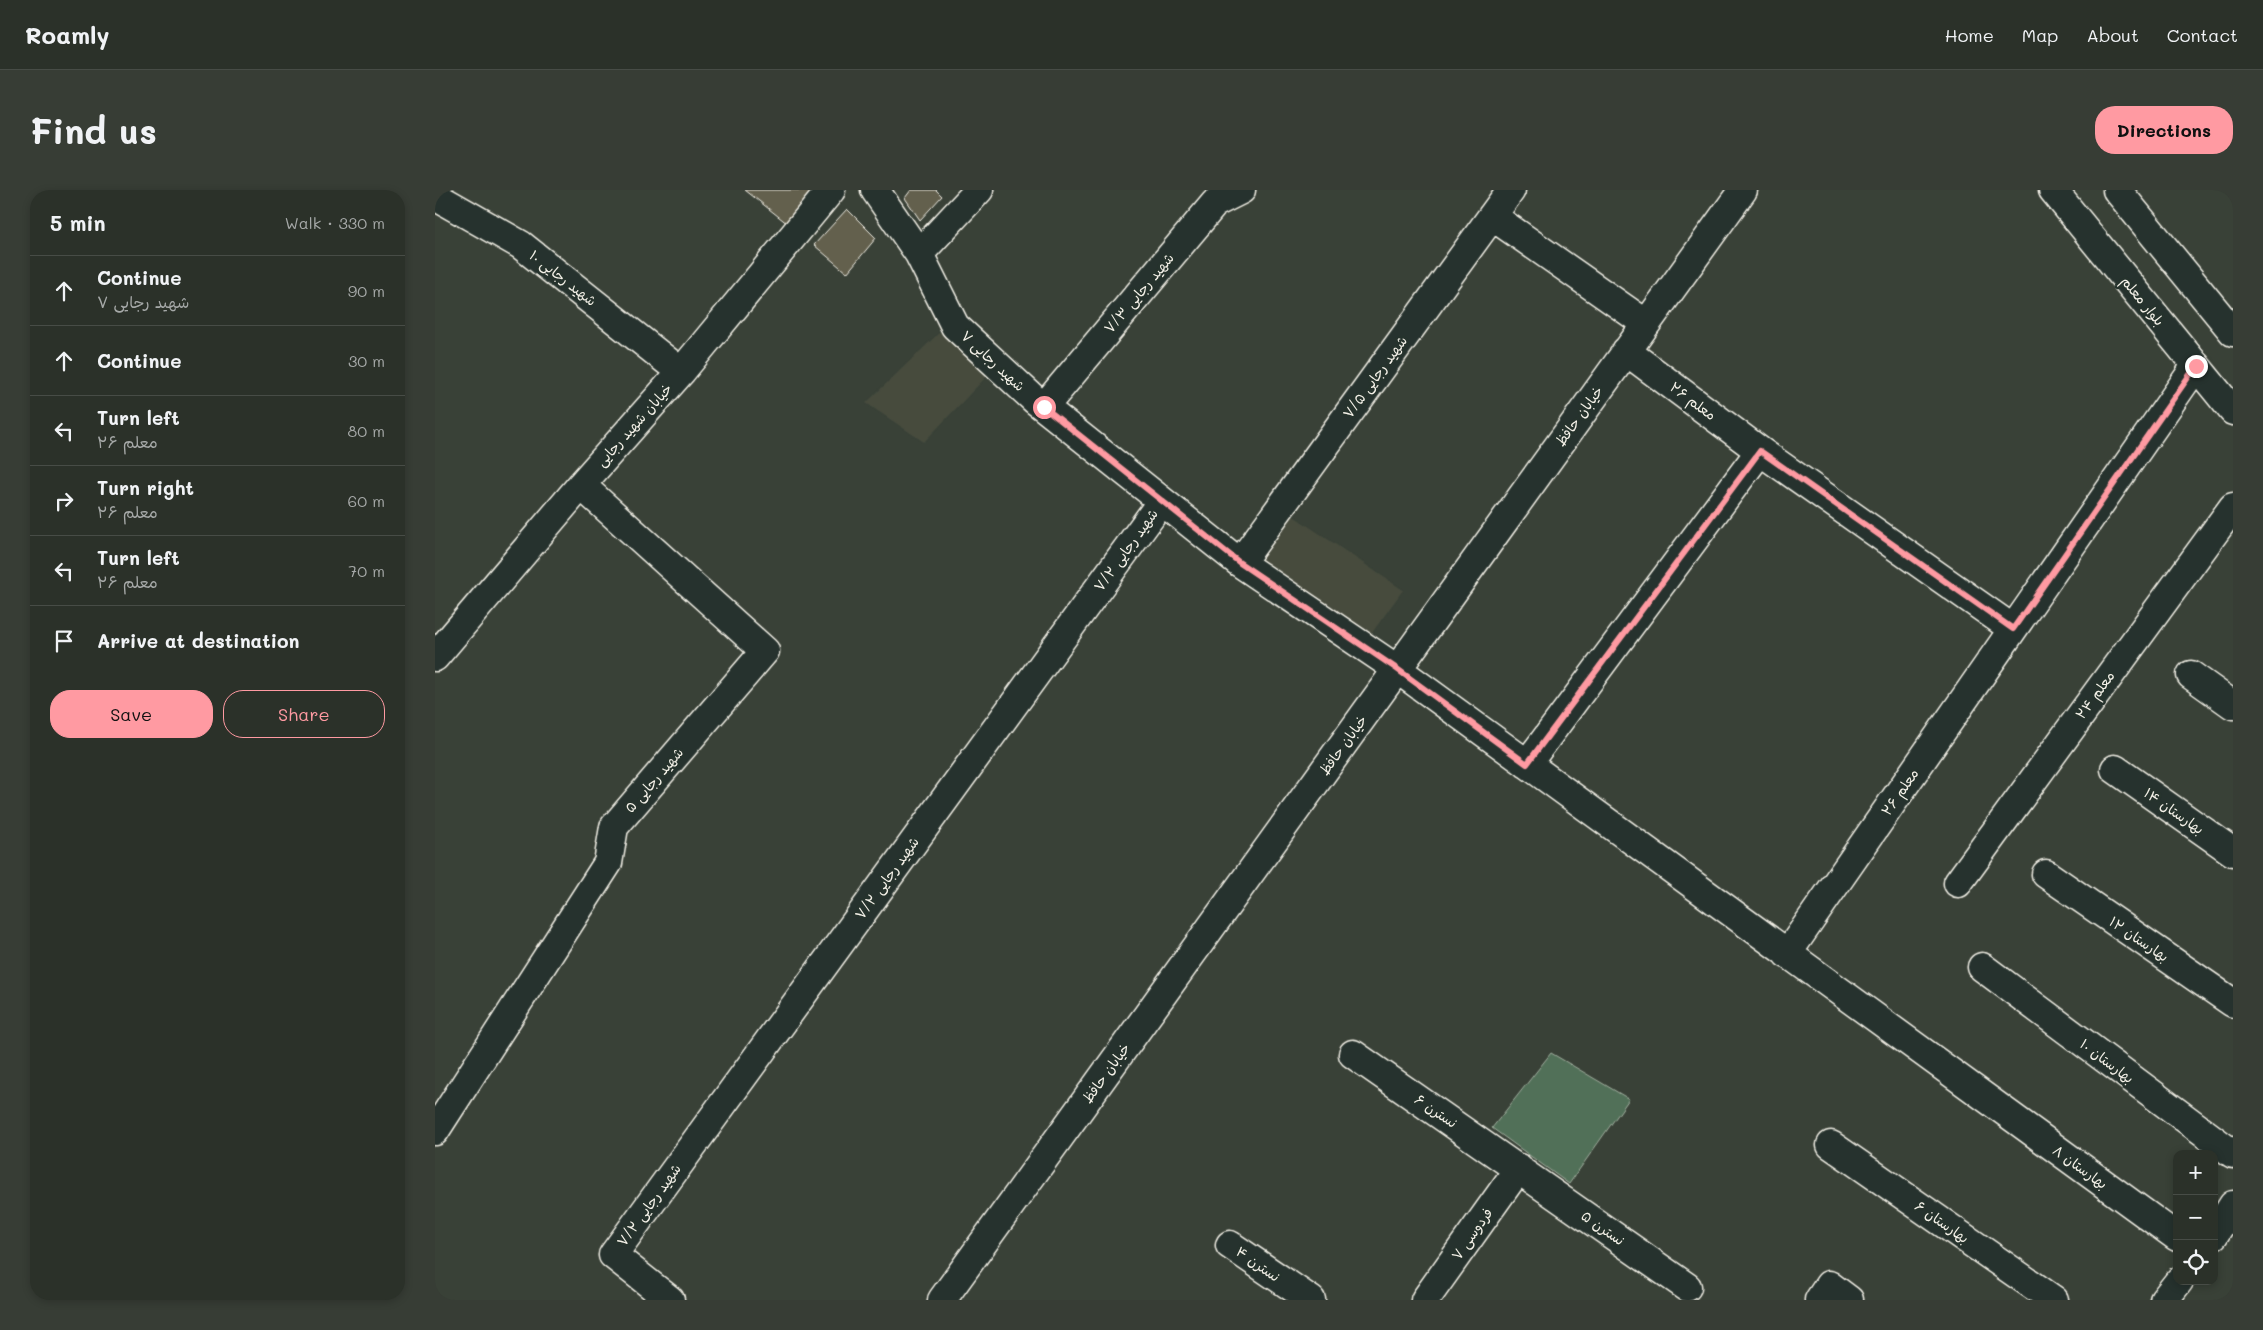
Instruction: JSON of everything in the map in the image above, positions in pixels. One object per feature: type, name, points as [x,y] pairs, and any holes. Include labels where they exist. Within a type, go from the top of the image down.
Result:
[{"type":"street","name":"خیابان شهید رجایی","points":[[435,657],[581,485],[681,372],[831,190]]},
{"type":"street","name":"شهید رجایی ۷","points":[[875,190],[919,254],[955,326],[1044,407],[1240,563],[1397,669],[1787,954]]},
{"type":"street","points":[[919,254],[979,190]]},
{"type":"street","name":"شهید رجایی ۷/۳","points":[[1044,407],[1215,203],[1241,190]]},
{"type":"street","name":"شهید رجایی ۷/۵","points":[[1240,563],[1511,190]]},
{"type":"street","name":"خیابان حافظ","points":[[942,1300],[1625,350],[1743,190]]},
{"type":"street","name":"بلوار معلم","points":[[2053,190],[2233,411]]},
{"type":"street","points":[[2117,190],[2233,332]]},
{"type":"street","name":"شهید رجایی ۱۰","points":[[435,196],[521,245],[681,372]]},
{"type":"street","points":[[1492,216],[1645,323]]},
{"type":"street","name":"معلم ۲۶","points":[[1625,350],[1760,451],[2013,629]]},
{"type":"street","name":"معلم ۲۶","points":[[1787,954],[2196,366]]},
{"type":"street","points":[[1527,764],[1760,451]]},
{"type":"street","name":"شهید رجایی ۵","points":[[435,1131],[608,863],[614,827],[765,651],[581,485]]},
{"type":"street","name":"شهید رجایی ۷/۲","points":[[671,1300],[613,1255],[1162,500]]},
{"type":"street","name":"معلم ۲۴","points":[[1958,884],[2233,506]]},
{"type":"street","points":[[2191,675],[2233,704]]},
{"type":"street","name":"بهارستان ۱۴","points":[[2115,769],[2233,852]]},
{"type":"street","name":"بهارستان ۱۲","points":[[2046,874],[2233,1003]]},
{"type":"street","name":"بهارستان ۸","points":[[1787,954],[2173,1234]]},
{"type":"street","name":"بهارستان ۱۰","points":[[1982,968],[2233,1154]]},
{"type":"street","name":"نسترن ۶","points":[[1353,1054],[1519,1168]]},
{"type":"street","name":"بهارستان ۶","points":[[1831,1145],[2054,1300]]},
{"type":"street","name":"نسترن ۵","points":[[1519,1168],[1687,1287]]},
{"type":"street","name":"فردوسی ۷","points":[[1425,1300],[1519,1168]]},
{"type":"street","points":[[2218,1229],[2233,1205]]},
{"type":"street","name":"نسترن ۴","points":[[1230,1245],[1311,1300]]},
{"type":"street","points":[[2164,1300],[2176,1285]]},
{"type":"shaded area","points":[[940,332],[988,375],[924,442],[866,403]]},
{"type":"shaded area","points":[[1292,515],[1403,590],[1366,641],[1257,560]]},
{"type":"green space","points":[[1551,1053],[1629,1099],[1569,1184],[1492,1128]]},
{"type":"building","points":[[745,190],[815,190],[788,224]]},
{"type":"building","points":[[911,190],[936,190],[942,196],[920,220],[905,198]]},
{"type":"building","points":[[847,209],[876,238],[847,273],[814,245]]},
{"type":"route","points":[[1044,407],[1240,563],[1397,669],[1527,764],[1760,451],[2013,629],[2196,366]]}]
